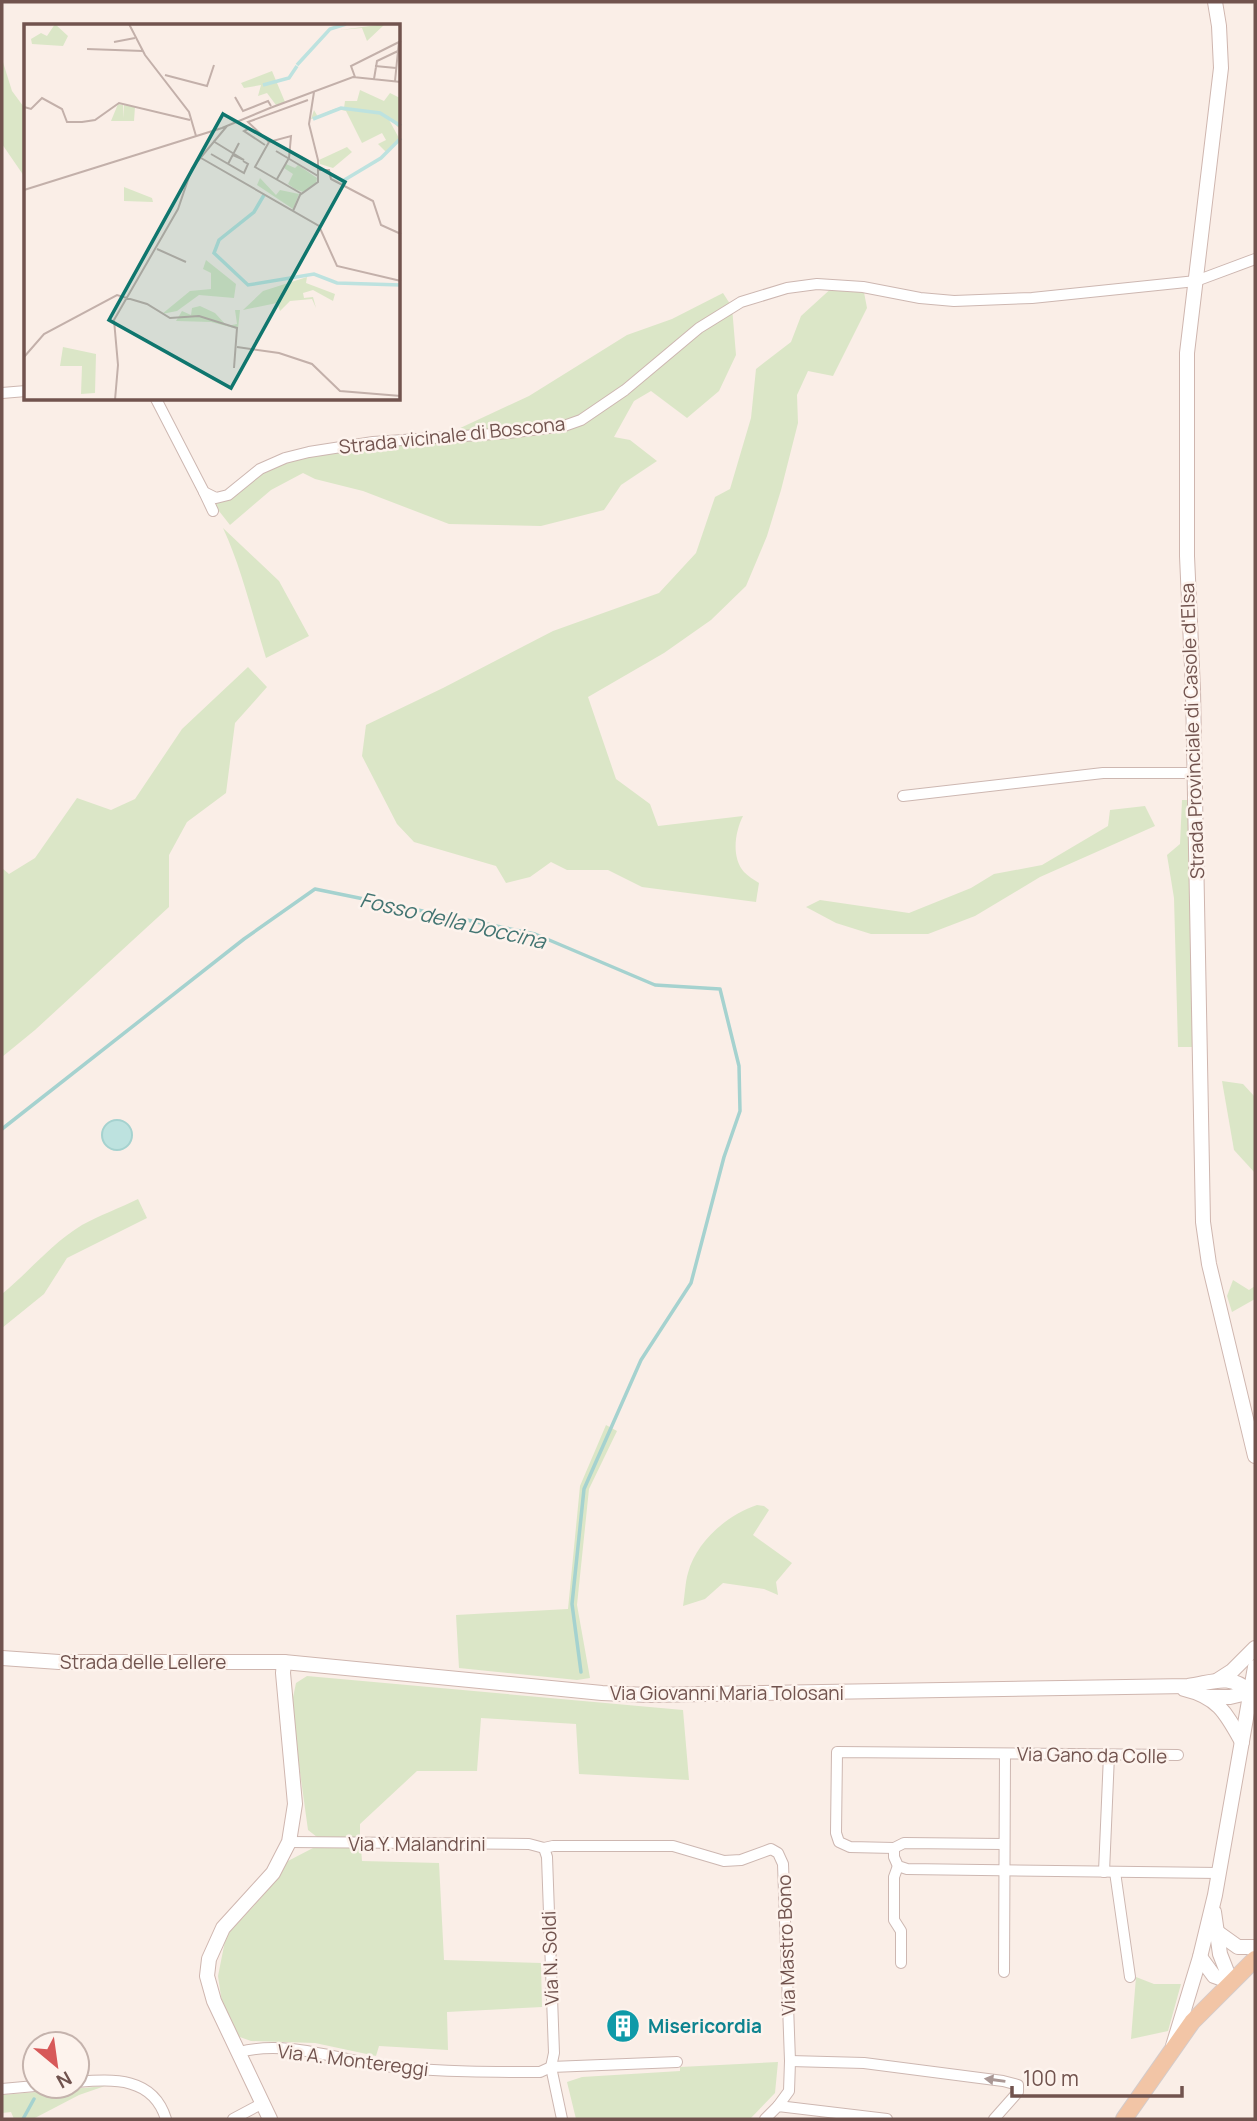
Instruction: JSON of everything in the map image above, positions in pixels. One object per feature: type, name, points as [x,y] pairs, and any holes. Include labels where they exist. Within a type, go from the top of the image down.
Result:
[{"type":"main road","name":"Strada Provinciale di Casole d'Elsa","points":[[1215,2],[1221,68],[1187,353],[1186,401],[1187,556],[1193,690],[1203,1222],[1209,1264],[1255,1456]]},
{"type":"main road","name":"Via Giovanni Maria Tolosani","points":[[1217,1680],[1232,1671],[1255,1648]]},
{"type":"main road","name":"Strada delle Lellere","points":[[2,1658],[59,1662],[284,1662]]},
{"type":"main road","name":"Via Giovanni Maria Tolosani","points":[[284,1662],[602,1693],[648,1695],[1188,1686],[1217,1680],[1237,1682],[1251,1692]]},
{"type":"main road","points":[[270,2119],[214,2001],[207,1976],[209,1959],[223,1928],[273,1873],[289,1842],[295,1804],[284,1662]]},
{"type":"main road","points":[[1172,2051],[1215,1895],[1255,1667]]},
{"type":"main road","name":"Via Giovanni Maria Tolosani","points":[[1172,1686],[1208,1697],[1230,1697],[1251,1692]]},
{"type":"main road","points":[[1208,1697],[1221,1708],[1242,1742]]},
{"type":"main road","points":[[1215,1895],[1220,1954],[1231,1982]]},
{"type":"main road","points":[[1217,1932],[1238,1947],[1255,1947]]},
{"type":"main road","points":[[1200,1957],[1214,1976],[1231,1982]]},
{"type":"main road","points":[[1124,2119],[1201,2011],[1255,1959]]},
{"type":"street","name":"Strada vicinale di Boscona","points":[[204,492],[216,498],[228,495],[260,470],[285,458],[347,444],[564,426],[581,420],[625,390],[699,328],[741,302],[800,285],[863,287],[920,298],[954,301],[1032,298],[1196,281],[1255,259]]},
{"type":"street","points":[[2,393],[24,391]]},
{"type":"street","points":[[157,401],[213,511]]},
{"type":"street","points":[[903,796],[1103,773],[1194,773]]},
{"type":"street","name":"Via Gano da Colle","points":[[894,1848],[850,1847],[839,1842],[836,1833],[837,1752],[1178,1755]]},
{"type":"street","name":"Via Gano da Colle","points":[[1004,1972],[1005,1754]]},
{"type":"street","points":[[1109,1755],[1110,1872],[1130,1977]]},
{"type":"street","name":"Via Y. Malandrini","points":[[289,1842],[529,1844],[544,1848]]},
{"type":"street","points":[[901,1963],[901,1931],[894,1920],[894,1877],[898,1866],[894,1848],[910,1843],[1004,1844]]},
{"type":"street","name":"Via Mastro Bono","points":[[544,1848],[673,1846],[724,1861],[741,1860],[771,1849],[778,1853],[783,1864],[790,2062],[789,2091],[778,2106]]},
{"type":"street","name":"Via N. Soldi","points":[[544,1848],[547,1857],[554,2058],[551,2067],[562,2119]]},
{"type":"street","points":[[898,1866],[907,1869],[1219,1874]]},
{"type":"street","name":"Via A. Montereggi","points":[[239,2052],[309,2050],[386,2066],[433,2070],[540,2072],[551,2067],[677,2062]]},
{"type":"street","points":[[790,2062],[873,2064],[1018,2085],[1018,2092],[994,2119]]},
{"type":"street","points":[[91,2082],[121,2081],[139,2085],[157,2100],[166,2119]]},
{"type":"street","points":[[2,2089],[21,2087]]},
{"type":"street","points":[[233,2119],[263,2103]]},
{"type":"street","points":[[765,2119],[778,2106],[887,2119]]},
{"type":"green space","points":[[2,59],[12,91],[24,107],[24,176],[2,144]]},
{"type":"green space","points":[[835,285],[863,287],[867,308],[833,376],[808,371],[797,395],[798,423],[781,490],[767,536],[746,586],[711,620],[664,653],[588,697],[616,779],[650,804],[658,826],[743,816],[736,837],[737,859],[744,872],[759,883],[756,902],[642,887],[608,870],[567,870],[551,862],[530,877],[506,883],[496,866],[414,842],[397,824],[362,756],[366,725],[553,631],[659,593],[696,553],[715,497],[730,489],[751,418],[756,369],[791,342],[801,316]]},
{"type":"green space","points":[[723,293],[732,307],[736,355],[719,391],[687,418],[651,391],[634,401],[614,437],[630,440],[657,461],[621,485],[604,510],[541,526],[449,524],[363,491],[315,479],[303,473],[271,490],[230,525],[204,492],[216,498],[285,458],[441,437],[529,396],[627,335],[672,319]]},
{"type":"green space","points":[[223,528],[279,581],[309,636],[266,658]]},
{"type":"green space","points":[[248,667],[267,687],[235,723],[226,793],[187,822],[169,855],[169,907],[2,1057],[2,868],[9,874],[35,858],[77,798],[111,810],[135,799],[182,729]]},
{"type":"green space","points":[[1182,800],[1189,800],[1193,1047],[1178,1047],[1174,898],[1167,855],[1180,844]]},
{"type":"green space","points":[[1145,806],[1155,826],[1040,877],[975,916],[928,934],[871,934],[836,923],[806,907],[820,900],[909,913],[971,888],[994,874],[1042,865],[1108,826],[1110,810]]},
{"type":"green space","points":[[1222,1081],[1243,1084],[1255,1097],[1255,1173],[1234,1150]]},
{"type":"green space","points":[[138,1199],[147,1218],[67,1258],[44,1294],[2,1328],[2,1294],[71,1232]]},
{"type":"green space","points":[[1233,1280],[1249,1290],[1255,1286],[1255,1299],[1232,1312],[1227,1296]]},
{"type":"green space","points":[[606,1425],[617,1431],[589,1489],[577,1605],[590,1678],[577,1680],[459,1668],[456,1615],[568,1609],[580,1486]]},
{"type":"green space","points":[[757,1505],[769,1510],[753,1535],[792,1563],[776,1582],[778,1595],[764,1589],[723,1583],[705,1599],[683,1606],[688,1573],[705,1540],[735,1515]]},
{"type":"green space","points":[[307,1676],[683,1710],[689,1780],[579,1774],[576,1724],[481,1718],[477,1771],[417,1771],[360,1824],[360,1837],[317,1837],[308,1830],[291,1707],[296,1683]]},
{"type":"green space","points":[[313,1848],[361,1848],[362,1861],[439,1863],[444,1960],[541,1963],[542,2007],[447,2012],[448,2050],[379,2046],[376,2056],[315,2043],[251,2041],[237,2036],[222,2003],[218,1976],[226,1936],[261,1898],[288,1861]]},
{"type":"green space","points":[[1136,1977],[1154,1984],[1181,1984],[1168,2031],[1131,2039]]},
{"type":"green space","points":[[778,2062],[775,2093],[750,2119],[576,2119],[567,2082],[582,2077],[680,2071],[680,2067]]},
{"type":"green space","points":[[21,2093],[21,2100],[69,2100],[33,2119],[14,2119],[11,2112],[2,2113],[2,2095]]},
{"type":"water","points":[[117,1120],[128,1124],[132,1135],[128,1146],[117,1150],[106,1146],[102,1135],[106,1124]]},
{"type":"waterway","name":"Fosso della Doccina","points":[[2,1129],[244,939],[315,889],[535,934],[655,985],[720,989],[739,1066],[740,1111],[724,1157],[691,1283],[641,1360],[584,1489],[572,1604],[581,1672]]},
{"type":"waterway","points":[[23,2119],[33,2100]]},
{"type":"place","name":"Misericordia","points":[[623,2026]]}]
